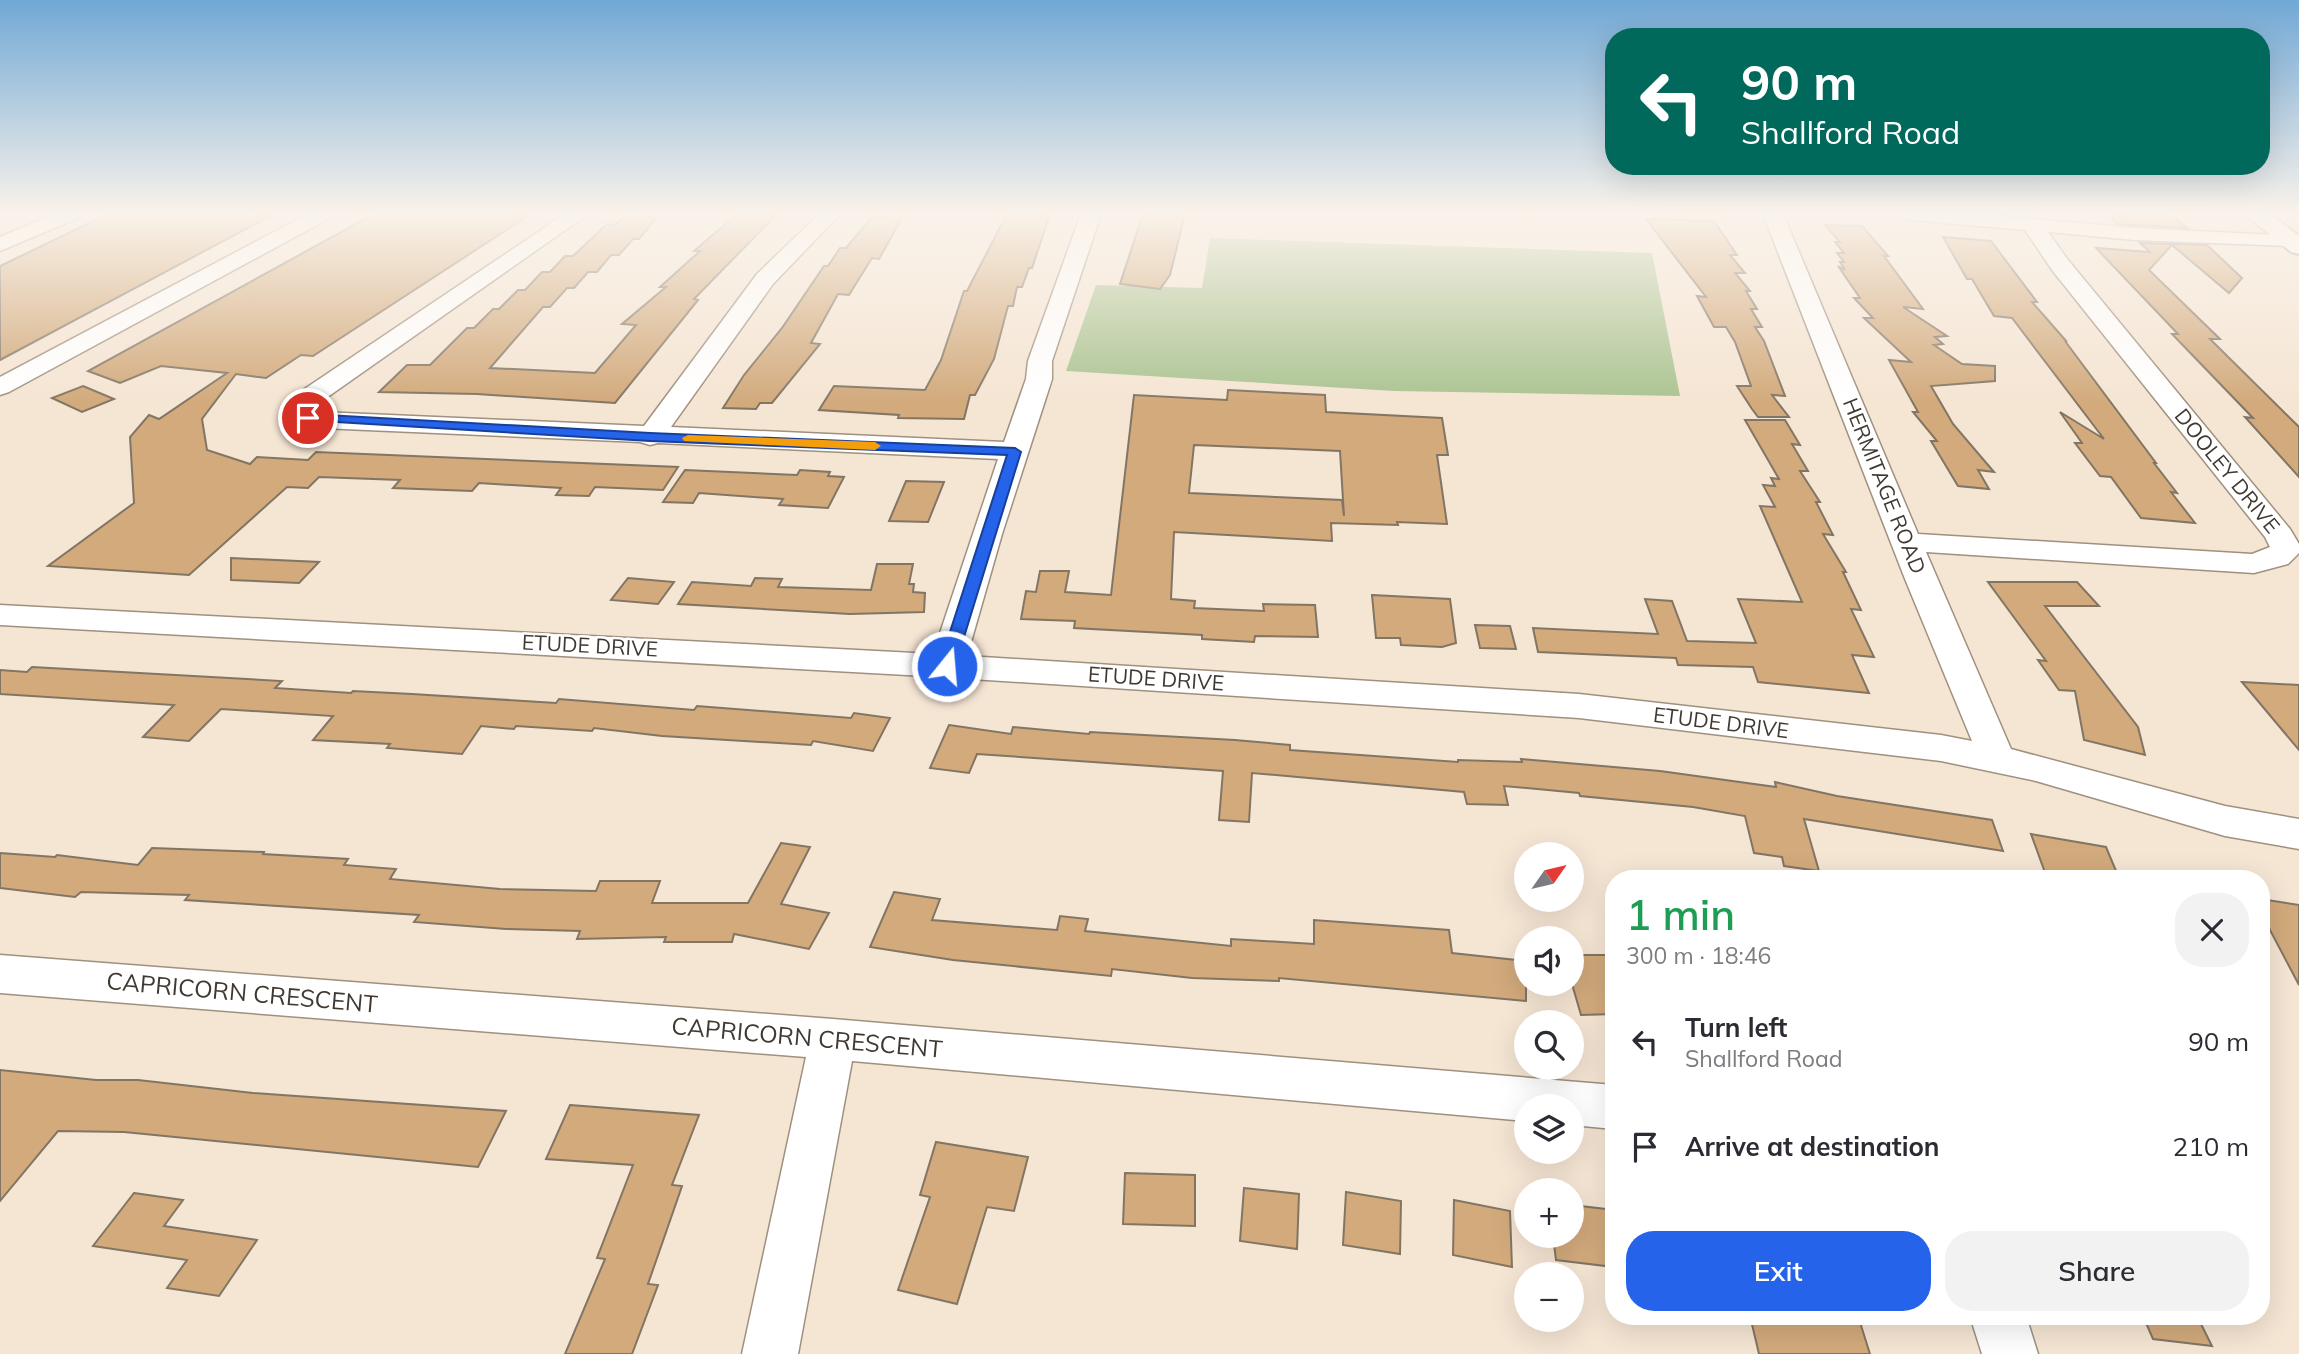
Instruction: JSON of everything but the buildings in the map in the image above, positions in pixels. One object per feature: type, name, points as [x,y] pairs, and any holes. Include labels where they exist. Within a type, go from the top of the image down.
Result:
[{"type":"street","points":[[0,387],[205,277]]},
{"type":"street","points":[[486,277],[306,400],[308,418],[650,437],[1015,452]]},
{"type":"street","points":[[650,437],[767,277]]},
{"type":"street","points":[[947,666],[1070,277]]},
{"type":"street","name":"HERMITAGE ROAD","points":[[1799,277],[1906,542],[1990,739],[1994,758]]},
{"type":"street","name":"DOOLEY DRIVE","points":[[1906,542],[2254,564],[2277,557],[2286,549],[2279,535],[2070,277]]},
{"type":"street","name":"ETUDE DRIVE","points":[[0,615],[947,666],[1579,706],[1941,748],[1994,758],[2225,821],[2299,834]]},
{"type":"street","name":"CAPRICORN CRESCENT","points":[[0,974],[833,1039],[1605,1106]]},
{"type":"street","points":[[769,1354],[833,1039]]},
{"type":"street","points":[[2001,1325],[2010,1354]]},
{"type":"green space","points":[[1204,277],[1657,277],[1680,396],[1394,391],[1066,371],[1096,285],[1202,288]]},
{"type":"slow traffic","points":[[688,438],[875,446]]},
{"type":"route","points":[[308,418],[650,437],[1015,452],[947,666]]}]
